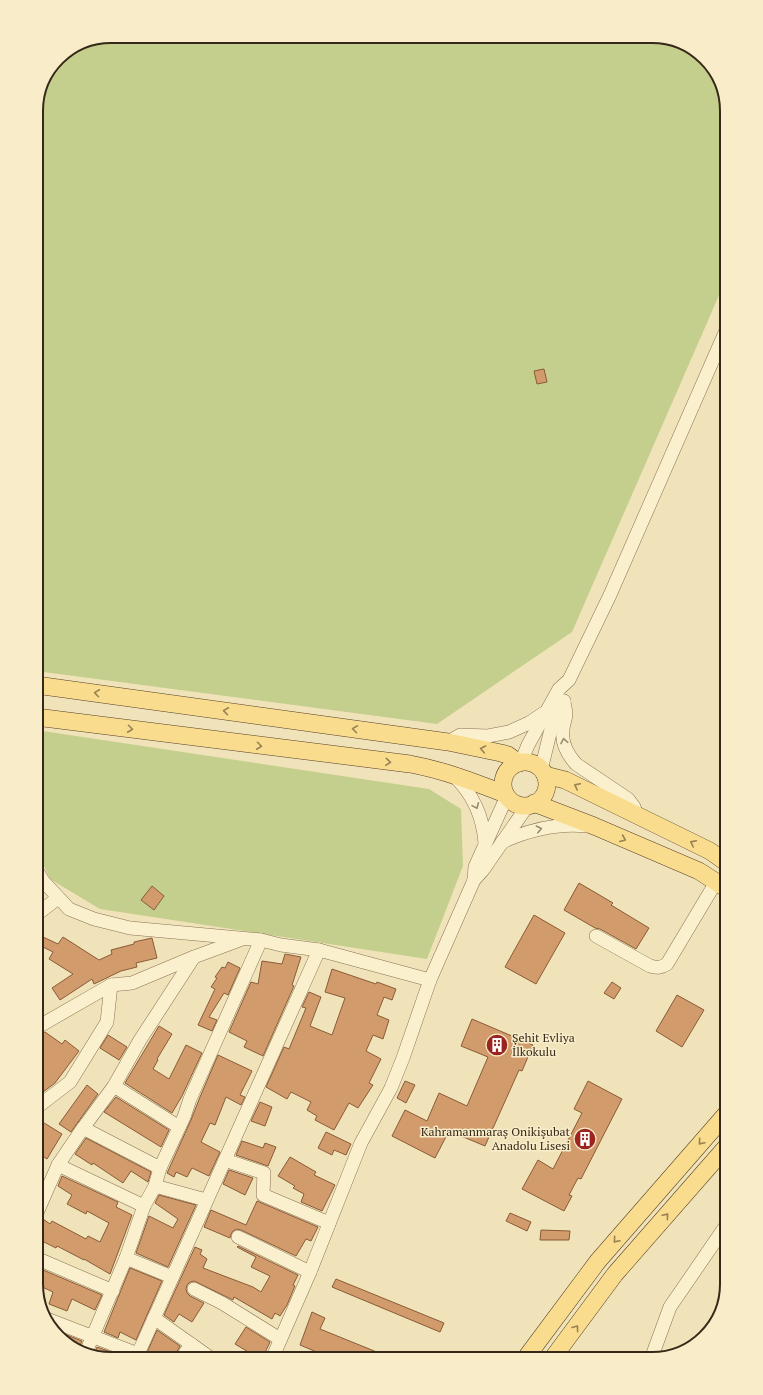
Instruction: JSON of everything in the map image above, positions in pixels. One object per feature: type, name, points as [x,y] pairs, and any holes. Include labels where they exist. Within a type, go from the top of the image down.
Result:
[{"type":"main road","points":[[43,686],[448,742],[508,755],[520,763]]},
{"type":"main road","points":[[43,718],[432,768],[506,795],[516,804],[531,804],[594,826],[699,871],[720,884]]},
{"type":"main road","points":[[506,795],[503,781],[505,775],[513,765],[520,763],[532,764],[543,773],[565,780],[710,851],[720,858]]},
{"type":"main road","points":[[531,804],[540,800],[546,788],[543,773]]},
{"type":"main road","points":[[530,1352],[598,1260],[720,1121]]},
{"type":"main road","points":[[557,1352],[615,1274],[720,1154]]},
{"type":"street","points":[[543,773],[552,725],[568,692],[569,680],[610,596],[720,344]]},
{"type":"street","points":[[520,763],[528,745],[559,689],[569,680]]},
{"type":"street","points":[[564,701],[566,716],[563,728],[563,740],[572,759],[582,769],[628,800],[634,807],[637,816]]},
{"type":"street","points":[[448,742],[460,735],[488,736],[509,732],[529,723],[548,709]]},
{"type":"street","points":[[453,775],[468,790],[478,810],[482,821],[485,844]]},
{"type":"street","points":[[474,880],[475,867],[506,795]]},
{"type":"street","points":[[275,1352],[310,1272],[361,1142],[391,1088],[430,980],[474,880],[531,804]]},
{"type":"street","points":[[502,842],[544,828],[577,825],[594,826]]},
{"type":"street","points":[[43,881],[69,909],[94,919],[130,928],[261,940],[281,945],[319,950],[430,980]]},
{"type":"street","points":[[596,936],[650,966],[664,966],[667,964],[720,886]]},
{"type":"street","points":[[43,910],[58,898]]},
{"type":"street","points":[[43,1024],[111,985],[132,983],[241,939]]},
{"type":"street","points":[[88,1348],[126,1258],[144,1206],[155,1186],[160,1168],[184,1117],[190,1099],[261,940]]},
{"type":"street","points":[[139,1352],[319,950]]},
{"type":"street","points":[[43,1199],[58,1165],[114,1086],[140,1040],[194,957]]},
{"type":"street","points":[[43,1103],[70,1082],[107,1022],[111,985]]},
{"type":"street","points":[[114,1086],[179,1127]]},
{"type":"street","points":[[83,1128],[160,1168]]},
{"type":"street","points":[[224,1160],[264,1173],[263,1195],[329,1223]]},
{"type":"street","points":[[58,1165],[144,1206]]},
{"type":"street","points":[[155,1186],[206,1200]]},
{"type":"street","points":[[654,1352],[670,1307],[720,1234]]},
{"type":"street","points":[[238,1237],[310,1272]]},
{"type":"street","points":[[126,1258],[172,1277]]},
{"type":"street","points":[[43,1261],[113,1290]]},
{"type":"street","points":[[194,1289],[222,1303],[280,1339]]},
{"type":"street","points":[[154,1318],[202,1352]]},
{"type":"street","points":[[54,1322],[133,1352]]},
{"type":"street","points":[[186,1352],[191,1344]]},
{"type":"green space","points":[[111,43],[657,43],[674,47],[694,57],[706,69],[711,77],[719,97],[720,111],[720,293],[572,632],[437,724],[43,672],[43,106],[45,93],[57,69],[77,52],[89,47]]},
{"type":"green space","points":[[43,731],[429,789],[461,809],[463,866],[427,959],[100,909],[50,879],[43,864]]},
{"type":"building","points":[[544,369],[547,382],[537,384],[534,371]]},
{"type":"building","points":[[579,883],[613,903],[611,905],[649,928],[636,949],[564,910]]},
{"type":"building","points":[[152,886],[164,896],[154,910],[141,900]]},
{"type":"building","points":[[534,915],[565,933],[536,984],[505,967]]},
{"type":"building","points":[[43,937],[58,944],[63,937],[99,960],[112,954],[111,950],[134,944],[134,942],[152,938],[157,958],[136,963],[137,967],[121,971],[94,984],[92,979],[60,1000],[52,988],[73,974],[49,959],[53,952],[43,947]]},
{"type":"building","points":[[285,954],[301,957],[292,985],[294,986],[263,1056],[244,1047],[247,1041],[229,1032],[251,982],[258,984],[262,961],[282,964]]},
{"type":"building","points":[[228,962],[240,968],[228,995],[224,993],[209,1017],[217,1020],[212,1031],[198,1025],[215,989],[211,987],[217,978],[215,977],[222,967],[225,968]]},
{"type":"building","points":[[332,969],[396,989],[392,1000],[384,997],[377,1015],[389,1020],[383,1039],[373,1035],[366,1051],[381,1059],[369,1083],[373,1085],[358,1108],[349,1103],[334,1130],[315,1120],[317,1116],[307,1110],[311,1102],[291,1092],[287,1099],[266,1087],[284,1047],[289,1049],[306,1008],[302,1007],[309,992],[321,997],[310,1026],[332,1035],[345,998],[325,992]]},
{"type":"building","points":[[612,982],[621,988],[614,999],[604,993]]},
{"type":"building","points":[[677,995],[704,1010],[682,1047],[656,1031]]},
{"type":"building","points":[[472,1019],[533,1045],[522,1071],[519,1070],[485,1146],[449,1131],[435,1158],[392,1136],[405,1110],[427,1121],[439,1093],[467,1106],[488,1057],[461,1046]]},
{"type":"building","points":[[159,1026],[172,1034],[157,1059],[158,1060],[153,1069],[169,1079],[186,1045],[202,1053],[182,1096],[172,1113],[125,1083]]},
{"type":"building","points":[[45,1032],[62,1044],[65,1040],[79,1051],[55,1083],[43,1092],[43,1033]]},
{"type":"building","points":[[108,1035],[127,1047],[119,1060],[100,1048]]},
{"type":"building","points":[[218,1055],[252,1071],[240,1095],[245,1097],[241,1105],[226,1097],[215,1125],[210,1123],[201,1142],[220,1152],[209,1176],[192,1168],[187,1177],[176,1172],[174,1177],[167,1173]]},
{"type":"building","points":[[405,1081],[415,1085],[406,1103],[397,1098]]},
{"type":"building","name":"Kahramanmaraş Onikişubat Anadolu Lisesi","points":[[588,1081],[622,1099],[581,1179],[578,1178],[569,1195],[572,1196],[564,1211],[522,1189],[538,1160],[553,1169],[582,1113],[574,1109]]},
{"type":"building","points":[[87,1085],[98,1094],[71,1132],[59,1124]]},
{"type":"building","points":[[116,1097],[169,1130],[161,1147],[104,1112]]},
{"type":"building","points":[[260,1102],[272,1107],[265,1126],[251,1121]]},
{"type":"building","points":[[43,1122],[62,1134],[47,1159],[43,1156]]},
{"type":"building","points":[[326,1132],[351,1144],[346,1155],[334,1150],[332,1155],[318,1148]]},
{"type":"building","points":[[86,1138],[151,1172],[148,1182],[131,1171],[123,1183],[93,1163],[92,1165],[75,1154]]},
{"type":"building","points":[[242,1141],[263,1148],[265,1143],[276,1147],[268,1166],[236,1155]]},
{"type":"building","points":[[290,1157],[316,1172],[314,1175],[335,1185],[322,1211],[301,1202],[304,1194],[293,1188],[295,1186],[278,1176]]},
{"type":"building","points":[[229,1170],[253,1178],[245,1195],[223,1184]]},
{"type":"building","points":[[62,1176],[118,1202],[116,1207],[132,1215],[110,1274],[84,1259],[57,1246],[56,1248],[43,1242],[43,1219],[50,1224],[52,1221],[86,1239],[88,1236],[100,1242],[109,1223],[87,1211],[86,1214],[67,1204],[72,1195],[58,1186]]},
{"type":"building","points":[[159,1195],[196,1205],[168,1267],[136,1253],[149,1216],[173,1228],[178,1219],[155,1203]]},
{"type":"building","points":[[257,1201],[318,1227],[311,1241],[306,1239],[296,1256],[241,1230],[237,1229],[233,1231],[230,1238],[204,1227],[211,1210],[246,1225]]},
{"type":"building","points":[[510,1213],[531,1222],[527,1231],[506,1221]]},
{"type":"building","points":[[541,1230],[570,1231],[569,1240],[540,1240]]},
{"type":"building","points":[[238,1246],[298,1275],[293,1285],[295,1286],[287,1305],[280,1316],[275,1313],[272,1319],[234,1297],[233,1300],[194,1281],[187,1285],[187,1293],[204,1303],[192,1322],[179,1314],[174,1322],[164,1315],[195,1247],[202,1250],[200,1254],[207,1259],[203,1268],[253,1287],[261,1292],[270,1276],[251,1267],[256,1257],[237,1247]]},
{"type":"building","points":[[130,1268],[162,1281],[136,1340],[120,1332],[118,1338],[104,1332]]},
{"type":"building","points":[[43,1270],[102,1295],[95,1310],[72,1299],[67,1311],[49,1304],[53,1292],[43,1287]]},
{"type":"building","points":[[336,1279],[444,1323],[440,1332],[332,1287]]},
{"type":"building","points":[[312,1312],[325,1318],[320,1329],[377,1352],[317,1352],[300,1345]]},
{"type":"building","points":[[246,1327],[270,1342],[265,1352],[248,1352],[235,1344]]},
{"type":"building","points":[[157,1330],[180,1346],[177,1352],[147,1352]]},
{"type":"building","points":[[65,1334],[82,1341],[80,1344]]},
{"type":"building","points":[[97,1347],[111,1352],[106,1352],[96,1351]]},
{"type":"place","name":"Şehit Evliya İlkokulu","points":[[497,1045]]},
{"type":"place","name":"Kahramanmaraş Onikişubat Anadolu Lisesi","points":[[585,1139]]}]
